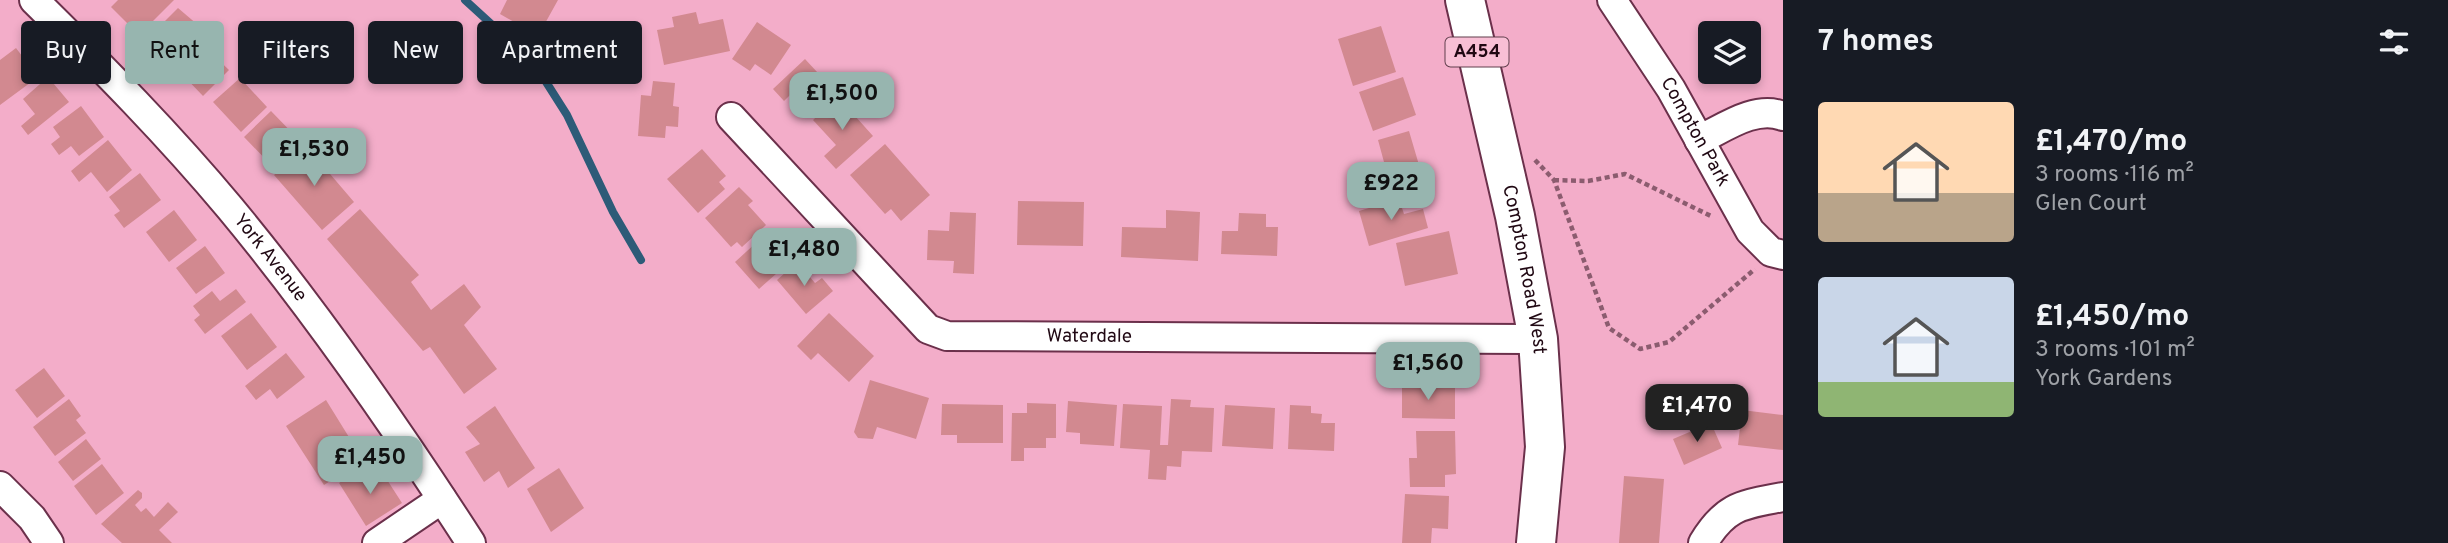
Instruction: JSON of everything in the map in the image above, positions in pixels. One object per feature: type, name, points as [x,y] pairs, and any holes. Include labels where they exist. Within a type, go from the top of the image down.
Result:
[{"type":"highway","name":"Compton Road West","points":[[1465,0],[1512,202],[1538,339],[1545,447],[1536,543]]},
{"type":"street","name":"York Avenue","points":[[34,0],[168,136],[229,206],[369,390],[471,543]]},
{"type":"street","name":"Compton Park","points":[[1612,0],[1671,89],[1746,225],[1770,252],[1771,261]]},
{"type":"street","points":[[1699,140],[1756,114],[1768,111],[1783,116]]},
{"type":"street","name":"Waterdale","points":[[731,117],[928,328],[947,337],[1538,339]]},
{"type":"street","points":[[0,486],[33,518],[49,543]]},
{"type":"street","points":[[1703,543],[1725,513],[1738,506],[1783,497]]},
{"type":"street","points":[[377,543],[442,499]]},
{"type":"path","points":[[1746,225],[1721,221],[1625,174],[1588,181],[1554,180],[1609,328],[1640,349],[1669,342],[1771,261]]},
{"type":"building","points":[[118,0],[174,0],[153,21],[125,21],[111,7]]},
{"type":"building","points":[[507,0],[558,0],[546,21],[512,21],[500,14]]},
{"type":"building","points":[[178,8],[193,21],[165,21]]},
{"type":"building","points":[[696,12],[699,24],[723,19],[730,51],[664,65],[657,30],[674,27],[672,17]]},
{"type":"building","points":[[757,22],[791,45],[771,75],[755,64],[750,71],[732,59]]},
{"type":"building","points":[[1381,26],[1396,72],[1353,86],[1338,39]]},
{"type":"building","points":[[16,48],[21,55],[21,84],[28,84],[0,105],[0,60]]},
{"type":"building","points":[[805,59],[830,86],[805,109],[791,94],[784,101],[773,89]]},
{"type":"building","points":[[1403,77],[1416,115],[1373,131],[1359,92]]},
{"type":"building","points":[[238,80],[238,84],[246,84],[267,107],[241,132],[213,102]]},
{"type":"building","points":[[653,81],[675,83],[673,106],[679,107],[678,127],[666,126],[665,138],[638,136],[641,95],[651,96]]},
{"type":"building","points":[[40,84],[54,84],[69,102],[28,135],[21,126],[35,114],[23,99]]},
{"type":"building","points":[[192,84],[215,84],[203,96]]},
{"type":"building","points":[[838,97],[873,136],[836,169],[824,156],[836,145],[813,120]]},
{"type":"building","points":[[81,106],[104,137],[79,156],[71,146],[59,155],[51,144],[60,137],[53,127]]},
{"type":"building","points":[[271,111],[301,142],[274,168],[244,137]]},
{"type":"building","points":[[1409,131],[1424,182],[1379,196],[1370,166],[1384,162],[1378,140]]},
{"type":"building","points":[[108,140],[132,170],[107,192],[91,172],[79,182],[71,171]]},
{"type":"building","points":[[885,144],[930,195],[901,221],[891,209],[885,214],[850,175]]},
{"type":"building","points":[[307,147],[354,202],[322,230],[274,175]]},
{"type":"building","points":[[702,149],[726,176],[719,182],[725,189],[698,213],[667,179]]},
{"type":"building","points":[[140,173],[161,200],[124,228],[114,215],[120,211],[109,197]]},
{"type":"building","points":[[739,187],[753,201],[748,205],[766,225],[742,247],[737,242],[731,247],[705,218]]},
{"type":"building","points":[[1399,199],[1404,214],[1423,209],[1428,228],[1369,246],[1359,211]]},
{"type":"building","points":[[1018,201],[1084,202],[1083,246],[1017,245]]},
{"type":"building","points":[[360,209],[419,275],[411,282],[431,310],[464,284],[481,307],[464,325],[497,369],[464,394],[430,347],[423,351],[327,239]]},
{"type":"building","points":[[174,210],[197,240],[169,262],[146,232]]},
{"type":"building","points":[[1166,210],[1200,212],[1198,261],[1121,257],[1122,227],[1166,228]]},
{"type":"building","points":[[950,212],[976,213],[974,274],[953,273],[954,261],[927,260],[928,230],[949,231]]},
{"type":"building","points":[[1239,213],[1266,214],[1266,227],[1278,227],[1277,256],[1221,254],[1222,231],[1238,231]]},
{"type":"building","points":[[769,231],[793,259],[759,289],[735,262]]},
{"type":"building","points":[[1449,231],[1458,274],[1405,286],[1396,243]]},
{"type":"building","points":[[205,246],[225,273],[196,294],[176,268]]},
{"type":"building","points":[[797,262],[815,283],[822,278],[833,291],[806,314],[777,280]]},
{"type":"building","points":[[236,289],[246,302],[205,334],[194,320],[200,315],[193,306],[212,291],[220,301]]},
{"type":"building","points":[[251,313],[277,347],[247,370],[221,336]]},
{"type":"building","points":[[829,313],[874,356],[849,382],[818,353],[811,360],[797,346]]},
{"type":"building","points":[[286,353],[305,377],[277,399],[270,389],[256,400],[245,386]]},
{"type":"building","points":[[44,368],[65,396],[37,418],[15,390]]},
{"type":"building","points":[[870,380],[929,398],[916,439],[877,427],[873,439],[858,438],[854,432]]},
{"type":"building","points":[[1402,385],[1455,386],[1455,419],[1402,418]]},
{"type":"building","points":[[69,399],[81,416],[76,420],[86,433],[55,456],[33,427]]},
{"type":"building","points":[[1171,399],[1191,400],[1190,407],[1214,408],[1212,452],[1182,451],[1181,467],[1167,466],[1166,480],[1148,479],[1150,450],[1120,448],[1123,404],[1162,406],[1160,445],[1168,445]]},
{"type":"building","points":[[326,400],[352,442],[333,454],[344,472],[324,485],[286,426]]},
{"type":"building","points":[[1068,401],[1117,405],[1114,446],[1080,444],[1080,433],[1066,432]]},
{"type":"building","points":[[1027,403],[1056,404],[1056,438],[1046,438],[1046,448],[1024,448],[1024,461],[1011,461],[1012,413],[1027,413]]},
{"type":"building","points":[[942,404],[1003,405],[1003,443],[957,443],[957,435],[941,435]]},
{"type":"building","points":[[1225,405],[1275,408],[1273,449],[1222,446]]},
{"type":"building","points":[[1290,405],[1311,406],[1311,413],[1322,414],[1321,423],[1335,423],[1334,451],[1288,449]]},
{"type":"building","points":[[495,406],[535,468],[508,488],[499,471],[484,482],[465,452],[480,444],[466,427]]},
{"type":"building","points":[[1742,410],[1783,415],[1783,450],[1738,445]]},
{"type":"building","points":[[1711,423],[1722,448],[1684,465],[1673,439]]},
{"type":"building","points":[[1416,431],[1455,431],[1456,474],[1445,475],[1445,487],[1410,487],[1409,458],[1417,458]]},
{"type":"building","points":[[86,439],[101,459],[73,481],[58,462]]},
{"type":"building","points":[[102,464],[124,493],[96,515],[74,486]]},
{"type":"building","points":[[559,468],[584,508],[551,532],[527,489]]},
{"type":"building","points":[[360,469],[368,481],[382,472],[402,503],[366,526],[339,483]]},
{"type":"building","points":[[1624,476],[1664,479],[1659,543],[1619,543]]},
{"type":"building","points":[[138,490],[142,493],[142,498],[135,505],[141,512],[146,508],[154,517],[168,502],[178,512],[159,530],[172,543],[122,543],[101,524]]},
{"type":"building","points":[[1405,494],[1449,496],[1448,529],[1432,528],[1431,543],[1402,543]]},
{"type":"waterway","points":[[465,0],[534,63],[567,115],[613,212],[641,260]]}]
